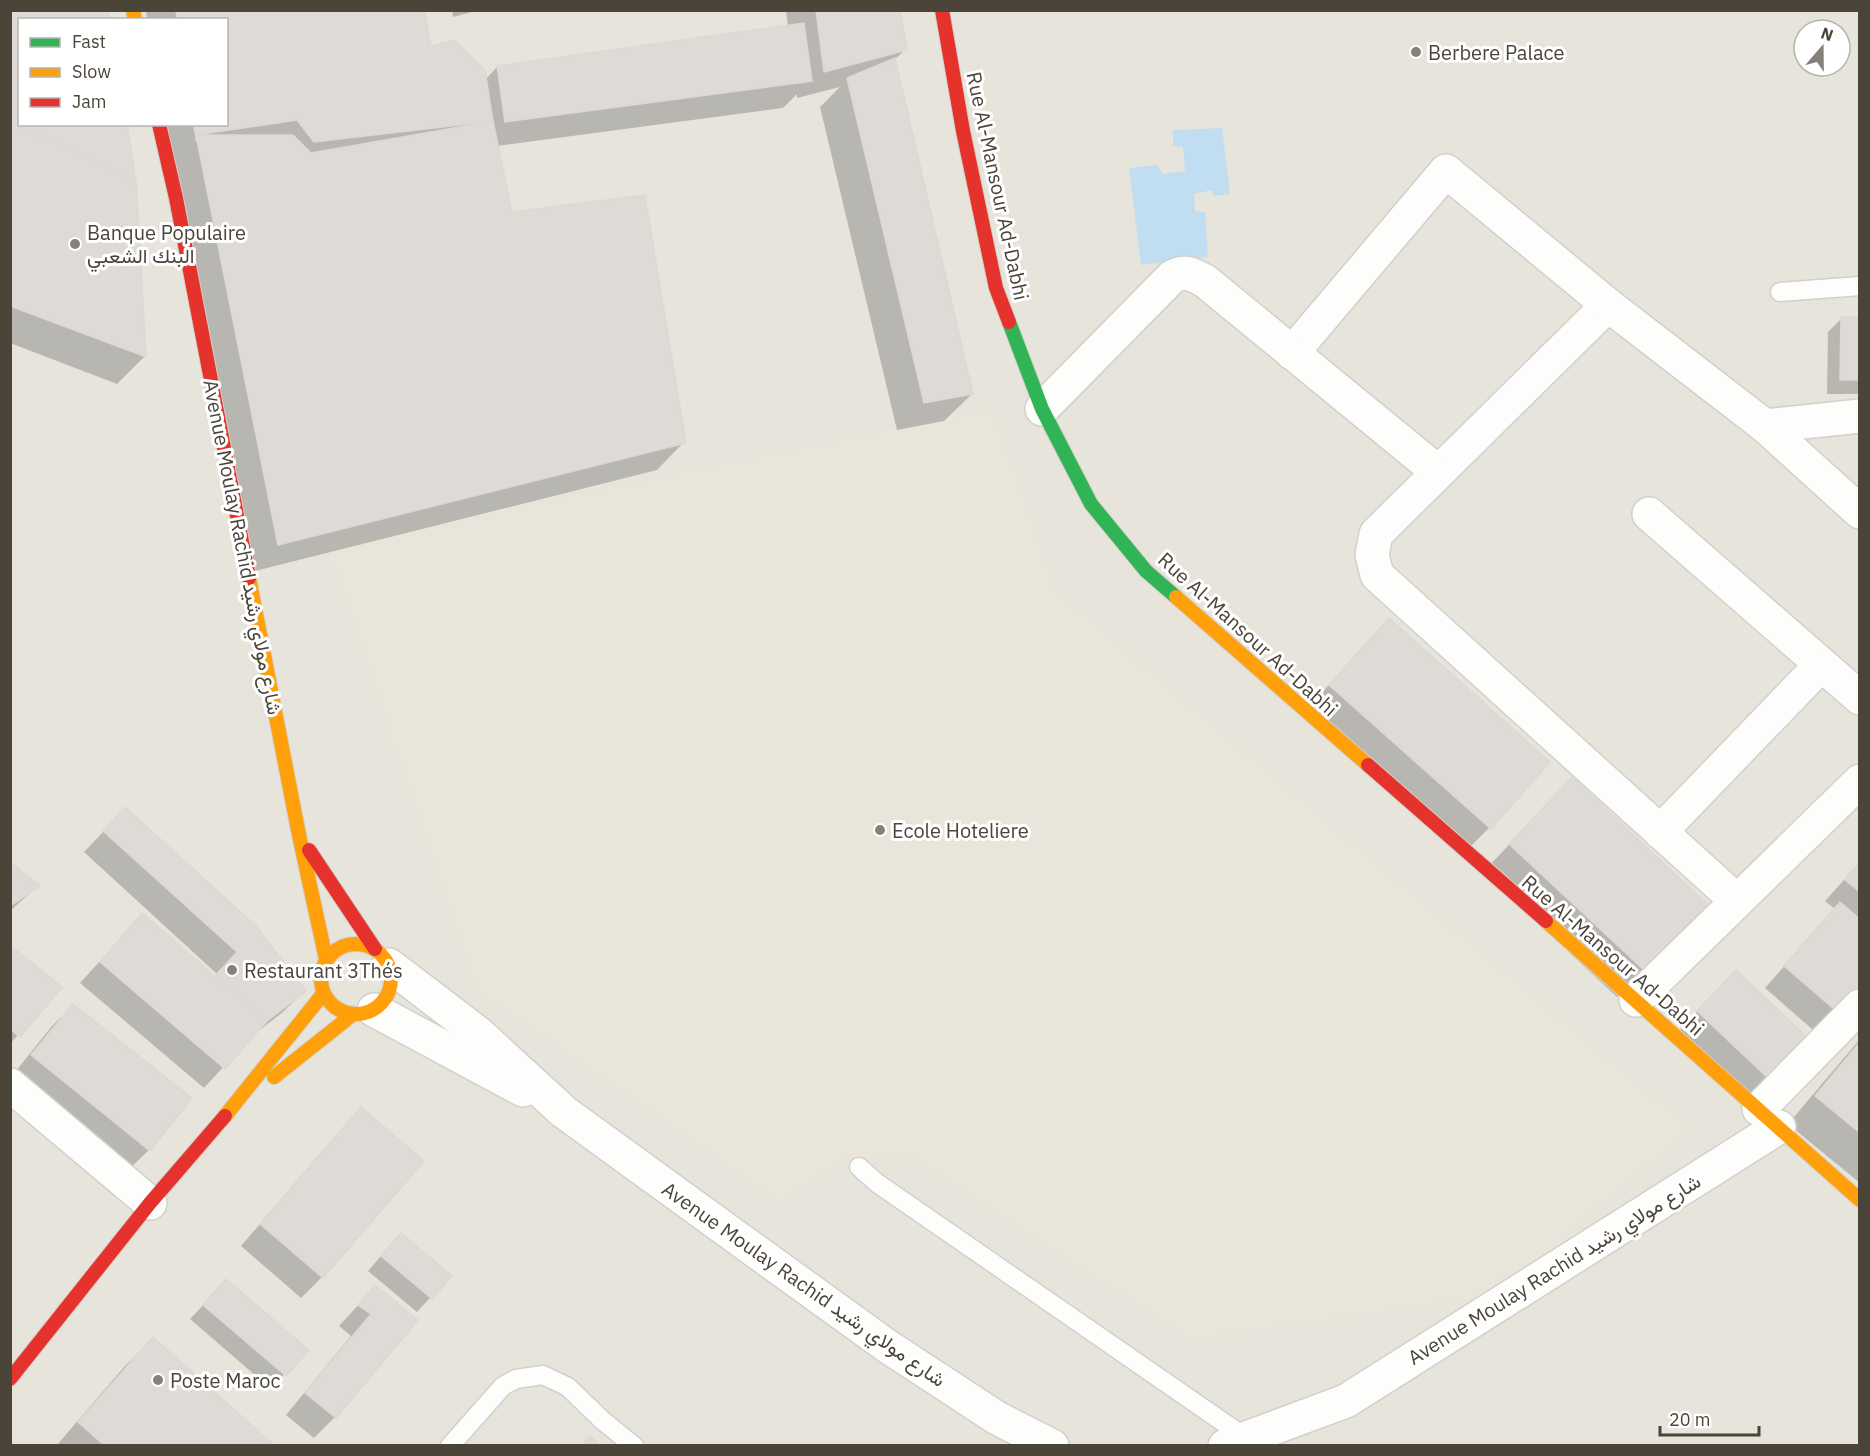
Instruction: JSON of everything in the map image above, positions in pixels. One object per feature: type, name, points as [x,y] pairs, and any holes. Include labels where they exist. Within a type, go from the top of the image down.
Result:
[{"type":"main road","name":"Rue Al-Mansour Ad-Dabhi","points":[[942,10],[963,131],[996,288],[1042,409],[1091,504],[1146,571],[1769,1118]]},
{"type":"main road","name":"Avenue Moulay Rachid شارع مولاي رشيد","points":[[159,126],[176,198],[299,835],[382,957]]},
{"type":"main road","points":[[299,835],[326,959]]},
{"type":"main road","points":[[225,1116],[363,1012],[382,1004],[388,995],[392,975],[382,957],[365,944],[354,944],[334,951],[326,959],[321,970],[321,982],[323,994],[330,1004],[340,1011],[363,1012]]},
{"type":"main road","points":[[10,1379],[150,1203],[225,1116],[323,994]]},
{"type":"main road","points":[[1769,1118],[1860,1200]]},
{"type":"street","points":[[1292,352],[1446,171],[1608,305],[1765,426],[1860,512]]},
{"type":"street","points":[[1042,409],[1172,277],[1183,272],[1205,281],[1438,472]]},
{"type":"street","points":[[1608,305],[1376,534],[1372,555],[1377,575],[1737,901]]},
{"type":"street","points":[[1765,426],[1860,416]]},
{"type":"street","points":[[1649,514],[1860,698]]},
{"type":"street","points":[[1660,832],[1821,665]]},
{"type":"street","points":[[1636,1000],[1860,781]]},
{"type":"street","name":"Avenue Moulay Rachid شارع مولاي رشيد","points":[[382,957],[478,1033],[564,1112],[887,1346],[997,1418],[1052,1446]]},
{"type":"street","name":"Avenue Moulay Rachid شارع مولاي رشيد","points":[[1235,1442],[1346,1401],[1769,1118],[1860,1006]]},
{"type":"street","name":"Avenue Moulay Rachid شارع مولاي رشيد","points":[[363,1012],[564,1112]]},
{"type":"street","points":[[10,1085],[150,1203]]},
{"type":"lane","points":[[1780,292],[1860,286]]},
{"type":"lane","points":[[859,1167],[1235,1442]]},
{"type":"lane","points":[[450,1446],[503,1386],[516,1379],[543,1375],[568,1387],[602,1420],[634,1446]]},
{"type":"shaded area","points":[[11,11],[1859,11],[1859,1445],[11,1445]]},
{"type":"shaded area","name":"Ecole Hoteliere","points":[[994,408],[1054,586],[1148,669],[1692,1128],[1498,1295],[1189,1340],[909,1157],[849,1157],[780,1204],[476,991],[326,545]]},
{"type":"water","points":[[1222,128],[1230,194],[1213,196],[1212,190],[1194,194],[1195,211],[1205,212],[1208,257],[1141,265],[1129,168],[1158,165],[1162,174],[1185,171],[1183,147],[1173,146],[1173,130]]},
{"type":"building","points":[[10,10],[108,10],[110,18],[18,18],[18,125],[10,121]]},
{"type":"building","points":[[177,10],[424,10],[431,46],[455,40],[485,70],[493,121],[314,142],[297,120],[196,135],[195,126],[228,126],[228,18],[178,18]]},
{"type":"building","points":[[816,10],[900,10],[907,50],[824,72]]},
{"type":"building","points":[[804,23],[812,81],[505,122],[497,66]]},
{"type":"building","points":[[895,58],[973,394],[924,403],[847,78]]},
{"type":"building","name":"Banque Populaire البنك الشعبي","points":[[10,121],[136,182],[146,357],[10,306]]},
{"type":"building","points":[[493,121],[512,212],[645,195],[686,443],[278,545],[196,135],[293,135],[311,153]]},
{"type":"building","points":[[20,126],[127,126],[136,182]]},
{"type":"building","points":[[1841,317],[1860,317],[1860,380],[1840,380]]},
{"type":"building","points":[[1389,618],[1550,762],[1491,829],[1329,685]]},
{"type":"building","points":[[1572,777],[1708,905],[1645,971],[1509,844]]},
{"type":"building","points":[[125,807],[257,927],[306,991],[267,1021],[215,976],[237,952],[103,831]]},
{"type":"building","points":[[10,862],[40,886],[10,906]]},
{"type":"building","points":[[1860,863],[1860,892],[1845,880]]},
{"type":"building","points":[[1840,902],[1860,919],[1860,996],[1842,1016],[1784,966]]},
{"type":"building","points":[[142,913],[267,1021],[225,1069],[100,962]]},
{"type":"building","points":[[10,945],[62,987],[20,1037],[10,1029]]},
{"type":"building","points":[[1736,970],[1809,1039],[1770,1080],[1697,1011]]},
{"type":"building","points":[[73,1004],[192,1098],[150,1151],[31,1055]]},
{"type":"building","points":[[1860,1042],[1860,1133],[1815,1096]]},
{"type":"building","points":[[361,1107],[424,1161],[323,1278],[260,1224]]},
{"type":"building","points":[[401,1233],[452,1276],[432,1299],[381,1256]]},
{"type":"building","points":[[226,1279],[309,1350],[286,1376],[203,1305]]},
{"type":"building","points":[[375,1285],[418,1320],[336,1418],[305,1393],[371,1314],[358,1305]]},
{"type":"building","name":"Poste Maroc","points":[[153,1337],[275,1446],[105,1446],[78,1422]]},
{"type":"building","points":[[590,1436],[601,1446],[581,1446]]},
{"type":"traffic: fast","points":[[1009,322],[1042,409],[1091,504],[1146,571],[1176,597]]},
{"type":"traffic: slow","points":[[133,10],[135,18]]},
{"type":"traffic: slow","points":[[249,578],[299,835],[326,959]]},
{"type":"traffic: slow","points":[[1176,597],[1368,765]]},
{"type":"traffic: slow","points":[[1546,921],[1860,1200]]},
{"type":"traffic: slow","points":[[363,944],[376,950],[385,959],[389,965],[391,979],[389,993],[381,1004],[370,1012],[349,1014],[331,1004],[323,993],[321,972],[331,954],[342,946],[363,944]]},
{"type":"traffic: slow","points":[[225,1116],[323,994]]},
{"type":"traffic: slow","points":[[274,1077],[352,1015]]},
{"type":"traffic: jam","points":[[942,10],[963,131],[996,288],[1009,322]]},
{"type":"traffic: jam","points":[[159,126],[176,198],[249,578]]},
{"type":"traffic: jam","points":[[1368,765],[1546,921]]},
{"type":"traffic: jam","points":[[309,850],[375,949]]},
{"type":"traffic: jam","points":[[10,1379],[150,1203],[225,1116]]},
{"type":"place","name":"Berbere Palace","points":[[1416,52]]},
{"type":"place","name":"Banque Populaire البنك الشعبي","points":[[75,244]]},
{"type":"place","name":"Ecole Hoteliere","points":[[880,830]]},
{"type":"place","name":"Restaurant 3Thés","points":[[232,970]]},
{"type":"place","name":"Poste Maroc","points":[[158,1380]]}]
